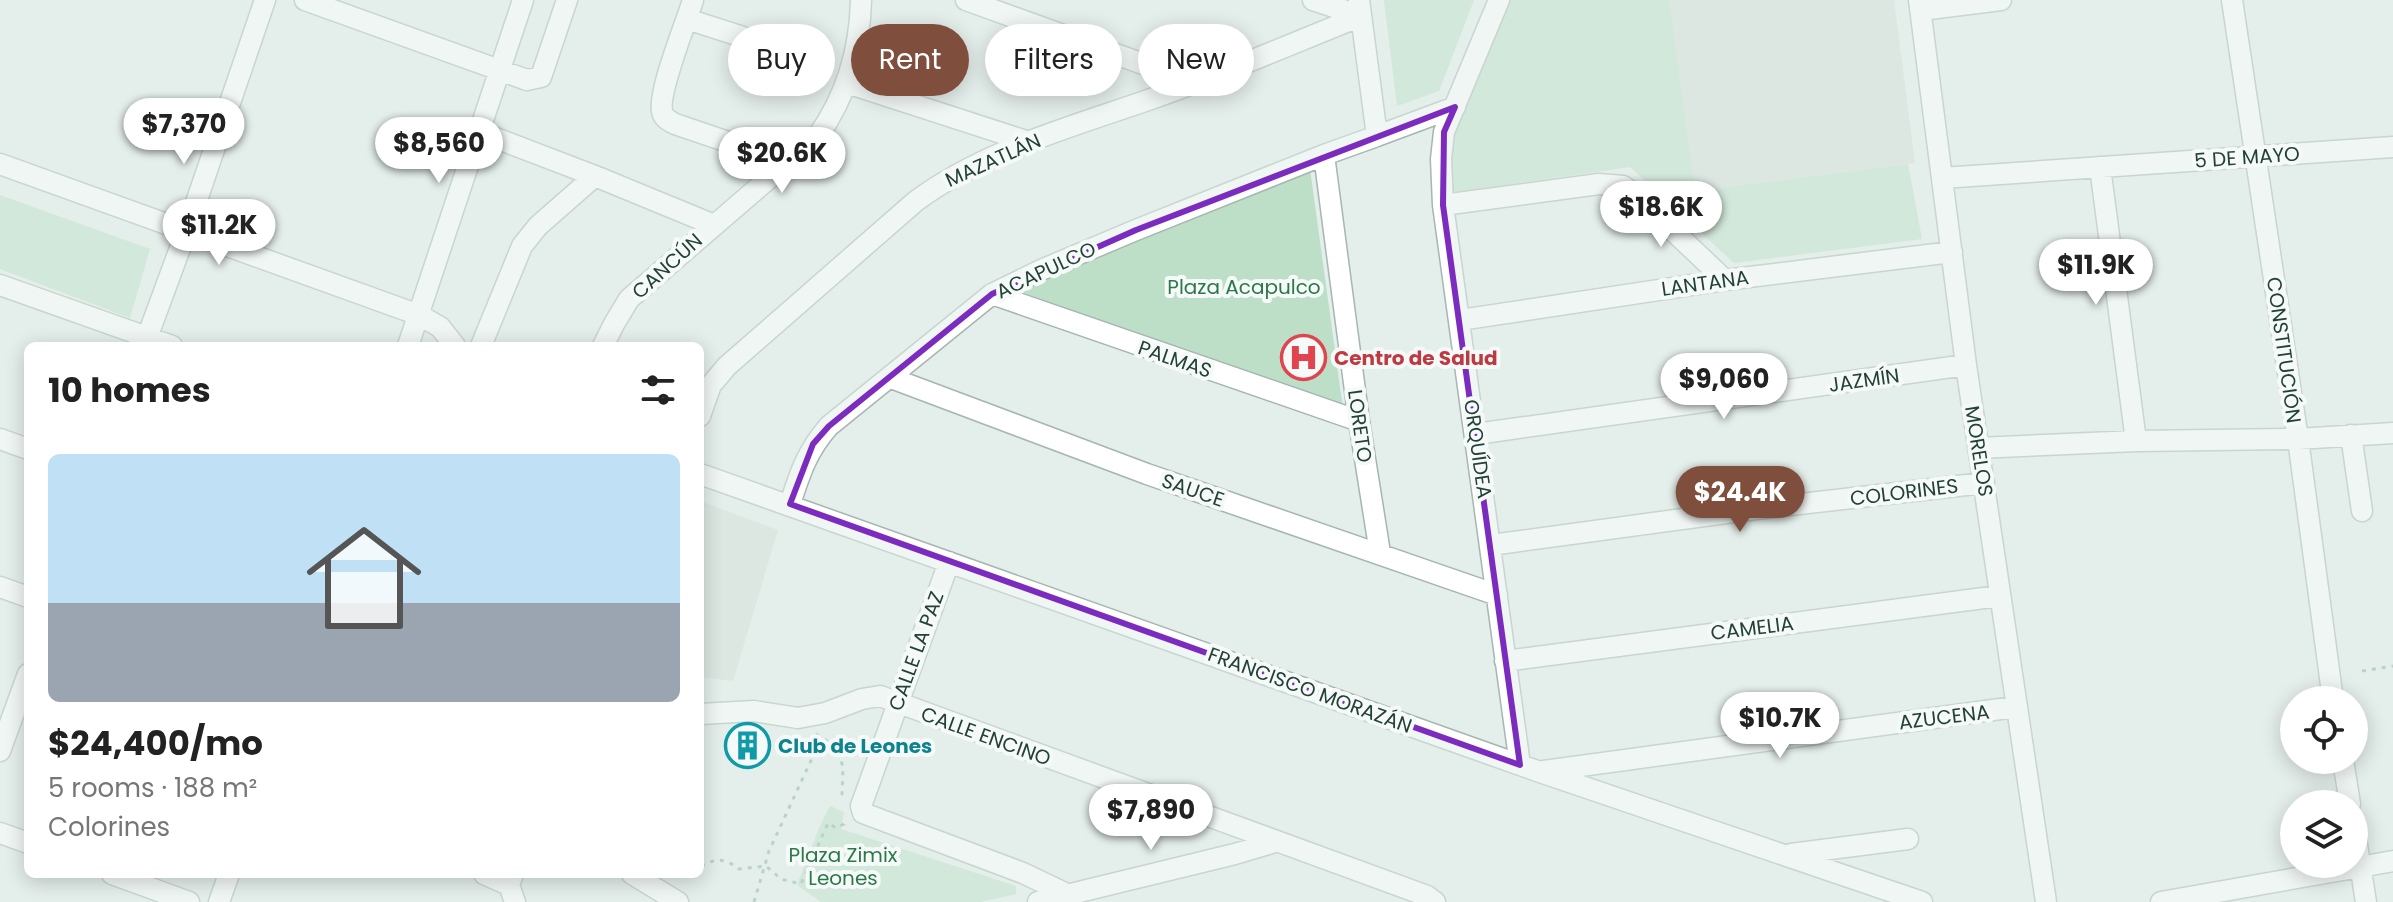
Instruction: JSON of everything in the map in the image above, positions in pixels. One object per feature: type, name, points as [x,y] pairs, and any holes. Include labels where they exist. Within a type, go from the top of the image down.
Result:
[{"type":"street","points":[[0,285],[145,342],[265,0]]},
{"type":"street","points":[[305,0],[527,80],[541,77],[567,0]]},
{"type":"street","points":[[409,342],[523,0]]},
{"type":"street","name":"CANCÚN","points":[[605,342],[629,299],[818,136],[834,114],[847,83],[861,20],[861,0]]},
{"type":"street","points":[[966,0],[1138,62]]},
{"type":"street","points":[[1313,0],[1360,8],[1377,136]]},
{"type":"street","name":"ORQUÍDEA","points":[[1499,0],[1444,132],[1441,159],[1443,205],[1520,765]]},
{"type":"street","points":[[1920,5],[2001,0]]},
{"type":"street","name":"CONSTITUCIÓN","points":[[2232,0],[2298,439],[2331,686]]},
{"type":"street","name":"MORELOS","points":[[1920,5],[1966,365],[2046,902]]},
{"type":"street","name":"MAZATLÁN","points":[[1254,56],[1360,8]]},
{"type":"street","points":[[728,27],[690,10],[666,85],[662,110],[665,118],[787,162]]},
{"type":"street","points":[[847,83],[1029,142]]},
{"type":"street","name":"MAZATLÁN","points":[[704,405],[711,385],[727,366],[942,181],[1029,142],[1159,96]]},
{"type":"street","name":"ACAPULCO","points":[[790,504],[801,467],[813,444],[829,426],[992,294],[1123,235],[1455,107]]},
{"type":"street","points":[[480,132],[714,225]]},
{"type":"street","name":"5 DE MAYO","points":[[1942,178],[2393,147]]},
{"type":"street","name":"LORETO","points":[[1324,155],[1359,421],[1380,553]]},
{"type":"street","points":[[0,164],[419,315],[440,327],[452,342]]},
{"type":"street","points":[[2100,167],[2136,441]]},
{"type":"street","points":[[483,342],[522,246],[538,226],[595,176]]},
{"type":"street","points":[[1443,205],[1599,184],[1623,186],[1725,280]]},
{"type":"street","name":"LANTANA","points":[[1460,320],[1725,280],[1952,252]]},
{"type":"street","name":"PALMAS","points":[[992,294],[1359,421]]},
{"type":"street","name":"JAZMÍN","points":[[1476,434],[1966,365]]},
{"type":"street","name":"SAUCE","points":[[891,378],[1147,474],[1497,595]]},
{"type":"street","points":[[1978,448],[2136,441],[2298,439],[2393,433]]},
{"type":"street","points":[[2351,435],[2362,511]]},
{"type":"street","points":[[0,439],[24,448]]},
{"type":"street","name":"FRANCISCO MORAZÁN","points":[[704,475],[1520,765],[1922,902]]},
{"type":"street","name":"COLORINES","points":[[1491,545],[1756,509],[1984,483]]},
{"type":"street","name":"CALLE LA PAZ","points":[[856,804],[949,562]]},
{"type":"street","points":[[0,587],[24,596]]},
{"type":"street","name":"CAMELIA","points":[[1505,661],[1999,596]]},
{"type":"street","points":[[1,745],[24,685]]},
{"type":"street","name":"CALLE ENCINO","points":[[798,718],[880,696],[1427,896],[1435,902]]},
{"type":"street","name":"AZUCENA","points":[[1540,772],[2015,707]]},
{"type":"street","points":[[704,714],[754,711],[798,718]]},
{"type":"street","points":[[856,804],[863,813],[881,821],[1023,873],[1069,895]]},
{"type":"street","points":[[0,833],[24,842]]},
{"type":"street","points":[[1787,855],[1908,839]]},
{"type":"street","points":[[1038,902],[1275,842]]},
{"type":"street","points":[[2368,866],[2393,861]]},
{"type":"street","points":[[123,878],[189,902]]},
{"type":"street","points":[[224,901],[228,878]]},
{"type":"street","points":[[493,878],[512,887]]},
{"type":"street","points":[[639,878],[678,902]]},
{"type":"street","points":[[2161,902],[2298,878]]},
{"type":"street","points":[[2363,878],[2366,902]]},
{"type":"path","points":[[2362,671],[2393,666]]},
{"type":"path","points":[[704,864],[714,859],[729,862],[739,869],[766,866],[781,879],[801,884],[828,823],[836,828],[844,824],[856,804],[842,794],[843,768],[838,748],[821,739],[798,718]]},
{"type":"path","points":[[754,902],[769,851],[821,739]]},
{"type":"highlighted area","points":[[1455,107],[1444,132],[1443,205],[1520,765],[790,504],[813,444],[829,426],[992,294],[1136,230]]},
{"type":"shaded area","points":[[1669,0],[1894,0],[1915,163],[1694,191]]},
{"type":"shaded area","points":[[704,502],[778,530],[733,681],[704,677]]},
{"type":"green space","points":[[1384,0],[1474,0],[1439,91],[1397,106]]},
{"type":"green space","points":[[1507,0],[1669,0],[1695,191],[1908,164],[1922,239],[1734,263],[1630,167],[1450,193],[1447,175],[1452,136]]},
{"type":"green space","name":"Plaza Acapulco","points":[[1310,169],[1343,409],[1019,291]]},
{"type":"green space","points":[[0,195],[150,249],[130,318],[0,269]]},
{"type":"green space","name":"Plaza Zimix Leones","points":[[830,806],[844,812],[841,829],[1016,886],[1016,894],[980,902],[821,902],[797,885]]},
{"type":"place","name":"Centro de Salud","points":[[1303,358]]},
{"type":"place","name":"Club de Leones","points":[[747,746]]}]
